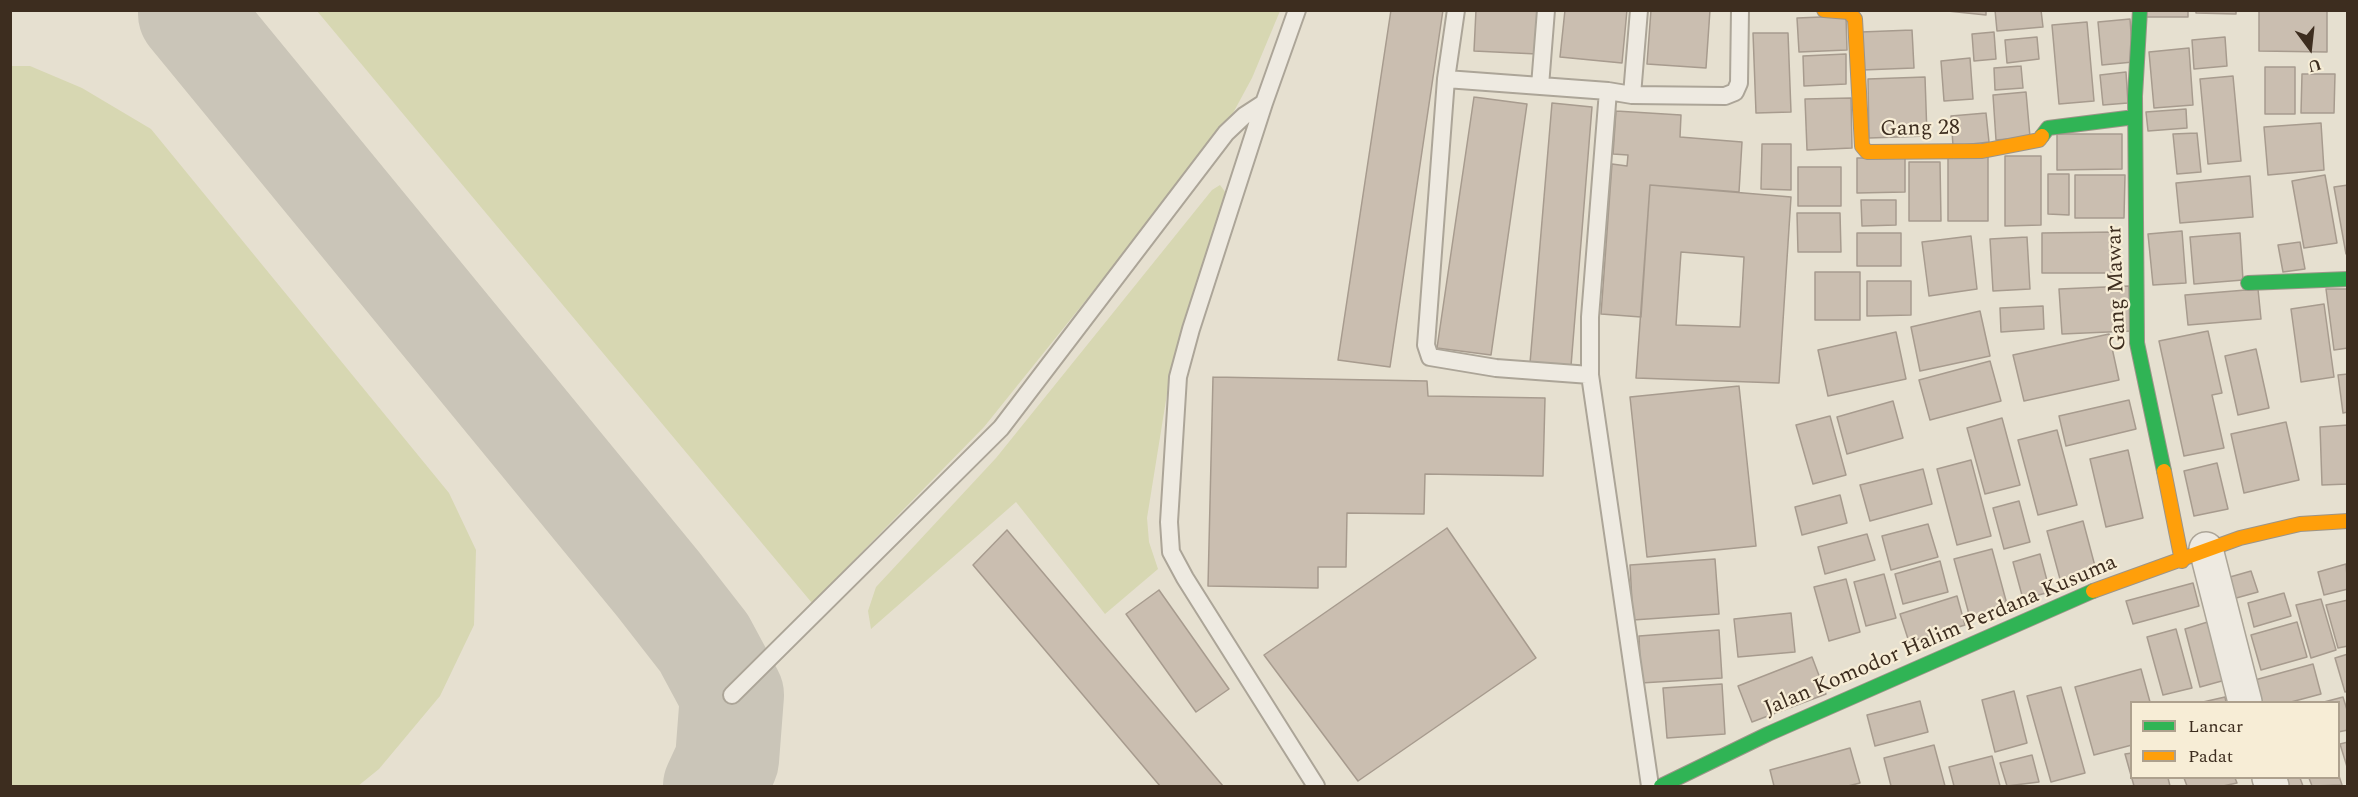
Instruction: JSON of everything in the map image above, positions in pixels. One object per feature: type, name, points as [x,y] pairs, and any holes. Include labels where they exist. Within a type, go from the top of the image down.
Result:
[{"type":"street","name":"Gang 28","points":[[1824,10],[1849,12],[1855,19],[1862,146],[1867,152],[1990,150],[2039,140],[2048,128],[2135,117]]},
{"type":"street","name":"Gang Mawar","points":[[2140,10],[2135,117],[2137,343],[2194,555]]},
{"type":"street","points":[[2248,283],[2348,279]]},
{"type":"street","name":"Jalan Komodor Halim Perdana Kusuma","points":[[1661,786],[1767,734],[2070,600],[2240,538],[2300,524],[2348,521]]},
{"type":"street","points":[[2194,555],[2245,701]]},
{"type":"lane","points":[[1297,10],[1191,329],[1178,377],[1169,522],[1171,552],[1185,578],[1316,786]]},
{"type":"lane","points":[[1456,10],[1446,79],[1427,353],[1430,357],[1496,368],[1590,375]]},
{"type":"lane","points":[[1540,86],[1546,10]]},
{"type":"lane","points":[[1632,95],[1638,10]]},
{"type":"lane","points":[[1446,79],[1608,91],[1632,95],[1725,96],[1735,92],[1739,83],[1740,10]]},
{"type":"lane","points":[[1608,91],[1590,317],[1590,375],[1650,786]]},
{"type":"lane","points":[[732,695],[1001,428],[1226,133],[1244,116],[1264,104]]},
{"type":"green space","points":[[317,11],[1280,11],[1252,78],[1226,126],[984,427],[812,603]]},
{"type":"green space","points":[[11,66],[30,66],[82,88],[151,129],[449,493],[476,550],[474,625],[440,696],[379,769],[358,786],[11,786]]},
{"type":"green space","points":[[1220,185],[1226,193],[1225,202],[1187,311],[1171,369],[1147,518],[1149,542],[1158,569],[1105,614],[1016,502],[871,629],[868,611],[876,587],[996,458],[1212,190]]},
{"type":"building","points":[[1391,10],[1443,10],[1390,367],[1338,360]]},
{"type":"building","points":[[1476,10],[1539,10],[1537,54],[1474,51]]},
{"type":"building","points":[[1565,10],[1627,10],[1622,63],[1560,57]]},
{"type":"building","points":[[1651,10],[1710,10],[1706,68],[1647,64]]},
{"type":"building","points":[[1938,10],[1986,10],[1986,15]]},
{"type":"building","points":[[1995,10],[2041,10],[2043,27],[1997,31]]},
{"type":"building","points":[[2145,10],[2188,10],[2188,17],[2145,17]]},
{"type":"building","points":[[2196,10],[2236,10],[2236,14],[2196,13]]},
{"type":"building","points":[[2259,10],[2327,10],[2327,52],[2259,51]]},
{"type":"building","points":[[1846,16],[1847,50],[1799,52],[1797,18]]},
{"type":"building","points":[[2130,19],[2133,62],[2102,65],[2098,22]]},
{"type":"building","points":[[2087,22],[2094,101],[2059,104],[2052,25]]},
{"type":"building","points":[[1912,30],[1914,68],[1862,70],[1861,32]]},
{"type":"building","points":[[1994,32],[1996,59],[1974,61],[1972,34]]},
{"type":"building","points":[[1753,33],[1788,33],[1791,112],[1756,113]]},
{"type":"building","points":[[2037,37],[2039,59],[2007,63],[2005,40]]},
{"type":"building","points":[[2225,37],[2227,66],[2194,69],[2192,40]]},
{"type":"building","points":[[2189,48],[2193,105],[2154,108],[2149,52]]},
{"type":"building","points":[[1846,54],[1846,84],[1804,86],[1803,56]]},
{"type":"building","points":[[1970,58],[1973,99],[1944,101],[1941,61]]},
{"type":"building","points":[[2021,66],[2023,88],[1995,90],[1994,68]]},
{"type":"building","points":[[2265,67],[2295,67],[2295,114],[2265,114]]},
{"type":"building","points":[[2126,72],[2128,103],[2103,105],[2100,75]]},
{"type":"building","points":[[2302,74],[2335,74],[2334,113],[2301,113]]},
{"type":"building","points":[[2233,76],[2241,161],[2208,164],[2200,79]]},
{"type":"building","points":[[1925,77],[1927,136],[1869,138],[1868,79]]},
{"type":"building","points":[[2026,92],[2030,137],[1996,140],[1993,95]]},
{"type":"building","points":[[1474,97],[1527,104],[1491,355],[1437,348]]},
{"type":"building","points":[[1851,98],[1852,148],[1807,150],[1805,99]]},
{"type":"building","points":[[1552,103],[1592,107],[1571,366],[1530,363]]},
{"type":"building","points":[[2186,109],[2187,128],[2148,131],[2146,112]]},
{"type":"building","points":[[1616,111],[1681,115],[1680,137],[1742,142],[1739,192],[1650,185],[1641,317],[1601,314],[1612,164],[1627,166],[1628,155],[1613,154]]},
{"type":"building","points":[[1986,113],[1989,142],[1953,146],[1951,116]]},
{"type":"building","points":[[2321,123],[2324,170],[2268,175],[2264,127]]},
{"type":"building","points":[[2197,133],[2201,172],[2177,174],[2173,134]]},
{"type":"building","points":[[2057,134],[2122,134],[2122,169],[2057,170]]},
{"type":"building","points":[[1762,144],[1791,144],[1791,190],[1761,189]]},
{"type":"building","points":[[1948,156],[1988,156],[1988,221],[1948,221]]},
{"type":"building","points":[[2005,156],[2041,156],[2041,225],[2005,226]]},
{"type":"building","points":[[1857,158],[1905,158],[1905,192],[1857,193]]},
{"type":"building","points":[[1909,162],[1940,162],[1941,221],[1909,221]]},
{"type":"building","points":[[1798,167],[1841,167],[1841,206],[1798,206]]},
{"type":"building","points":[[2048,174],[2069,174],[2069,215],[2048,214]]},
{"type":"building","points":[[2075,175],[2125,175],[2124,218],[2075,218]]},
{"type":"building","points":[[2325,175],[2337,243],[2304,248],[2292,181]]},
{"type":"building","points":[[2250,176],[2253,217],[2180,223],[2176,183]]},
{"type":"building","points":[[1650,185],[1791,197],[1779,383],[1636,378]],"holes":[[[1681,252],[1744,257],[1740,327],[1676,325]]]},
{"type":"building","points":[[2348,185],[2348,253],[2346,254],[2334,187]]},
{"type":"building","points":[[1861,200],[1896,200],[1896,225],[1862,226]]},
{"type":"building","points":[[1797,213],[1840,213],[1841,252],[1798,252]]},
{"type":"building","points":[[2182,231],[2186,283],[2153,285],[2148,234]]},
{"type":"building","points":[[2115,232],[2115,273],[2042,273],[2042,233]]},
{"type":"building","points":[[1857,233],[1901,233],[1901,266],[1857,266]]},
{"type":"building","points":[[2240,233],[2243,280],[2194,284],[2190,237]]},
{"type":"building","points":[[1971,236],[1977,289],[1929,296],[1922,242]]},
{"type":"building","points":[[2027,237],[2030,289],[1993,291],[1990,239]]},
{"type":"building","points":[[2300,242],[2305,269],[2283,272],[2278,245]]},
{"type":"building","points":[[1815,272],[1860,272],[1860,320],[1815,320]]},
{"type":"building","points":[[1867,281],[1911,281],[1911,315],[1867,316]]},
{"type":"building","points":[[2129,286],[2131,331],[2062,334],[2059,289]]},
{"type":"building","points":[[2258,289],[2261,319],[2188,325],[2185,295]]},
{"type":"building","points":[[2326,289],[2348,289],[2348,348],[2334,350]]},
{"type":"building","points":[[2324,304],[2334,377],[2301,382],[2291,309]]},
{"type":"building","points":[[2043,306],[2044,329],[2001,332],[2000,308]]},
{"type":"building","points":[[1980,311],[1990,356],[1920,371],[1911,327]]},
{"type":"building","points":[[2208,331],[2222,393],[2212,395],[2224,448],[2184,456],[2159,341]]},
{"type":"building","points":[[1896,332],[1906,379],[1828,396],[1818,350]]},
{"type":"building","points":[[2109,334],[2119,380],[2024,401],[2013,355]]},
{"type":"building","points":[[2256,349],[2269,408],[2238,415],[2225,356]]},
{"type":"building","points":[[1990,361],[2001,401],[1930,420],[1919,380]]},
{"type":"building","points":[[2348,374],[2348,412],[2343,413],[2338,375]]},
{"type":"building","points":[[1213,377],[1427,381],[1428,396],[1545,398],[1543,476],[1425,474],[1424,514],[1347,513],[1346,567],[1318,567],[1318,588],[1208,586]]},
{"type":"building","points":[[1739,386],[1756,546],[1647,557],[1630,397]]},
{"type":"building","points":[[2129,400],[2136,429],[2066,446],[2059,416]]},
{"type":"building","points":[[1893,401],[1903,438],[1847,454],[1837,417]]},
{"type":"building","points":[[1830,416],[1846,475],[1813,484],[1796,425]]},
{"type":"building","points":[[2002,418],[2020,485],[1985,494],[1967,428]]},
{"type":"building","points":[[2286,422],[2299,480],[2244,493],[2231,434]]},
{"type":"building","points":[[2348,425],[2348,484],[2322,485],[2320,427]]},
{"type":"building","points":[[2057,430],[2077,505],[2038,515],[2018,440]]},
{"type":"building","points":[[2128,450],[2143,518],[2106,527],[2090,459]]},
{"type":"building","points":[[1971,460],[1991,536],[1957,545],[1937,469]]},
{"type":"building","points":[[2217,463],[2228,509],[2194,516],[2184,471]]},
{"type":"building","points":[[1923,469],[1932,504],[1870,521],[1860,485]]},
{"type":"building","points":[[1840,495],[1847,523],[1802,535],[1795,507]]},
{"type":"building","points":[[2019,501],[2030,542],[2004,549],[1993,508]]},
{"type":"building","points":[[2083,521],[2096,570],[2060,579],[2047,531]]},
{"type":"building","points":[[1928,524],[1938,557],[1891,570],[1882,536]]},
{"type":"building","points":[[1447,528],[1536,658],[1358,781],[1264,655]]},
{"type":"building","points":[[1007,530],[1223,786],[1160,786],[973,565]]},
{"type":"building","points":[[1867,534],[1875,560],[1825,574],[1818,547]]},
{"type":"building","points":[[1992,549],[2008,608],[1970,618],[1954,559]]},
{"type":"building","points":[[2040,554],[2050,592],[2023,599],[2013,562]]},
{"type":"building","points":[[1715,559],[1719,614],[1633,620],[1630,565]]},
{"type":"building","points":[[1940,561],[1948,592],[1903,604],[1895,574]]},
{"type":"building","points":[[2346,564],[2348,589],[2324,595],[2318,572]]},
{"type":"building","points":[[2251,571],[2258,592],[2229,600],[2223,579]]},
{"type":"building","points":[[1884,574],[1896,618],[1866,626],[1854,582]]},
{"type":"building","points":[[1846,579],[1860,632],[1829,641],[1814,587]]},
{"type":"building","points":[[2193,583],[2199,606],[2133,624],[2126,601]]},
{"type":"building","points":[[1159,590],[1229,689],[1196,712],[1126,614]]},
{"type":"building","points":[[2284,593],[2291,616],[2254,627],[2248,603]]},
{"type":"building","points":[[1957,596],[1965,625],[1909,642],[1900,614]]},
{"type":"building","points":[[2321,599],[2336,650],[2311,658],[2296,605]]},
{"type":"building","points":[[2348,600],[2348,646],[2338,648],[2326,605]]},
{"type":"building","points":[[1791,613],[1795,652],[1738,657],[1734,619]]},
{"type":"building","points":[[2214,620],[2229,679],[2200,687],[2185,629]]},
{"type":"building","points":[[2297,622],[2307,657],[2261,670],[2251,635]]},
{"type":"building","points":[[2176,629],[2192,688],[2163,695],[2147,637]]},
{"type":"building","points":[[1719,630],[1722,678],[1641,683],[1639,636]]},
{"type":"building","points":[[2348,654],[2348,691],[2345,692],[2335,658]]},
{"type":"building","points":[[1812,657],[1826,694],[1752,722],[1738,686]]},
{"type":"building","points":[[2313,664],[2321,694],[2295,701],[2250,701],[2244,683]]},
{"type":"building","points":[[2141,669],[2150,701],[2130,701],[2130,746],[2094,755],[2075,687]]},
{"type":"building","points":[[1722,684],[1725,734],[1667,738],[1663,688]]},
{"type":"building","points":[[2061,687],[2085,773],[2051,782],[2027,696]]},
{"type":"building","points":[[2014,691],[2027,743],[1995,752],[1982,700]]},
{"type":"building","points":[[2225,697],[2226,701],[2207,701]]},
{"type":"building","points":[[2343,697],[2348,713],[2348,730],[2340,732],[2340,701],[2328,701]]},
{"type":"building","points":[[1920,701],[1928,732],[1875,746],[1867,715]]},
{"type":"building","points":[[2348,742],[2348,770],[2340,744]]},
{"type":"building","points":[[1934,745],[1945,786],[1891,786],[1884,758]]},
{"type":"building","points":[[1850,748],[1860,783],[1848,786],[1774,786],[1770,770]]},
{"type":"building","points":[[2130,753],[2130,772],[2125,754]]},
{"type":"building","points":[[2032,755],[2039,782],[2007,786],[2000,763]]},
{"type":"building","points":[[1992,756],[2000,786],[1954,786],[1949,767]]},
{"type":"building","points":[[2132,779],[2168,779],[2170,786],[2134,786]]},
{"type":"building","points":[[2184,779],[2235,779],[2237,783],[2223,786],[2187,786]]},
{"type":"building","points":[[2274,779],[2300,779],[2303,786],[2277,786]]},
{"type":"building","points":[[2309,779],[2340,779],[2342,785],[2312,786]]},
{"type":"taxiway","points":[[190,14],[704,643],[732,695],[727,760],[715,786]]},
{"type":"traffic: fast","points":[[2140,10],[2135,96],[2137,343],[2164,471]]},
{"type":"traffic: fast","points":[[2042,136],[2048,128],[2135,117]]},
{"type":"traffic: fast","points":[[2248,283],[2348,279]]},
{"type":"traffic: fast","points":[[1661,786],[1768,734],[2093,591]]},
{"type":"traffic: slow","points":[[1824,10],[1849,12],[1855,19],[1862,146],[1867,152],[1982,151],[2039,140],[2042,136]]},
{"type":"traffic: slow","points":[[2164,471],[2182,561]]},
{"type":"traffic: slow","points":[[2093,591],[2240,538],[2300,524],[2348,521]]}]
